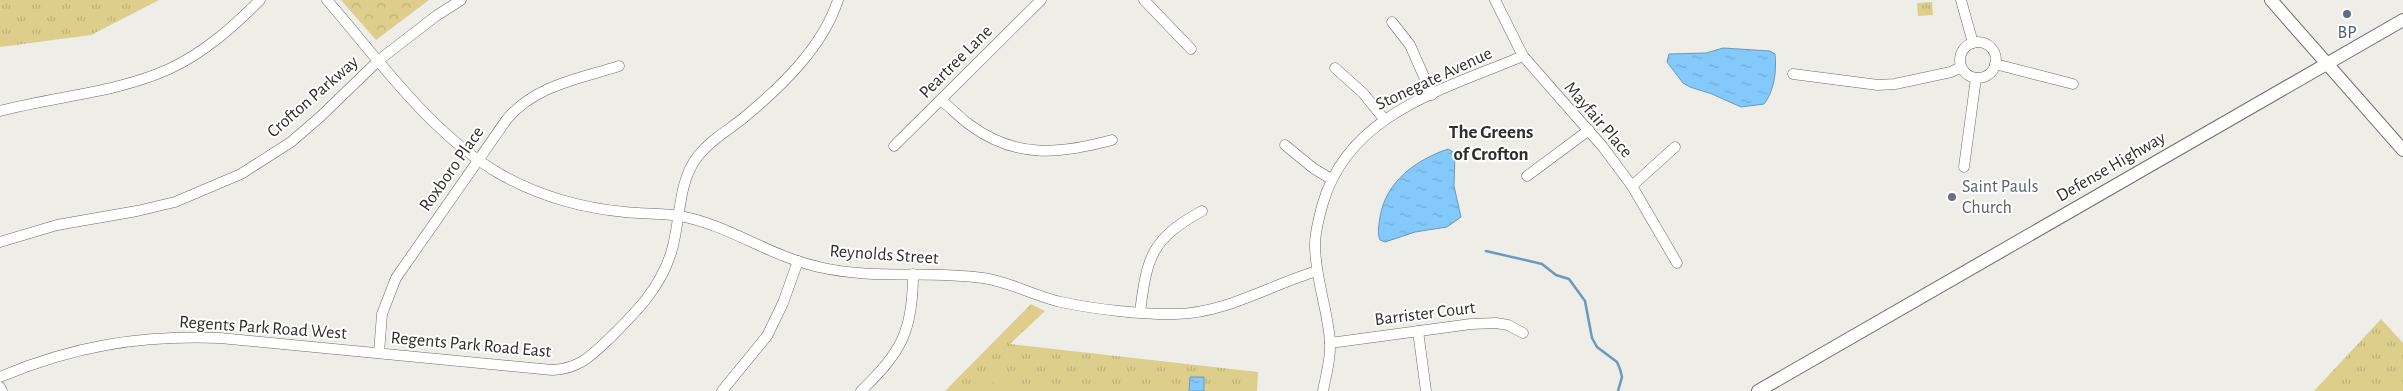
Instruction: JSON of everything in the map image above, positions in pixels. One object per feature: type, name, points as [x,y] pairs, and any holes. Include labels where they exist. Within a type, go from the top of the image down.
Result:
[{"type":"main road","points":[[2271,0],[2403,150]]},
{"type":"main road","name":"Defense Highway","points":[[1758,391],[2403,20]]},
{"type":"street","points":[[0,110],[114,87],[170,68],[221,36],[260,0]]},
{"type":"street","name":"Reynolds Street","points":[[327,0],[430,119],[450,139],[478,161],[524,186],[576,204],[627,212],[678,216],[705,222],[798,261],[836,271],[995,279],[1062,302],[1140,312],[1175,314],[1218,308],[1291,279],[1317,271]]},
{"type":"street","name":"Crofton Parkway","points":[[0,242],[57,225],[137,211],[175,202],[241,174],[291,142],[379,60],[436,16],[461,0]]},
{"type":"street","name":"Regents Park Road East","points":[[378,353],[552,370],[574,366],[588,360],[634,315],[651,294],[663,274],[671,253],[684,186],[697,157],[718,135],[748,114],[793,71],[826,30],[838,0]]},
{"type":"street","name":"Peartree Lane","points":[[894,146],[1041,0]]},
{"type":"street","points":[[1144,0],[1191,49]]},
{"type":"street","name":"Mayfair Place","points":[[1495,0],[1522,56],[1589,130],[1632,186],[1677,263]]},
{"type":"street","points":[[1960,0],[1973,43]]},
{"type":"street","points":[[1392,22],[1410,45],[1432,95]]},
{"type":"street","points":[[1979,42],[1989,46],[1996,58],[1995,64],[1989,74],[1976,78],[1965,73],[1961,67],[1961,54],[1967,46],[1979,42]]},
{"type":"street","name":"Stonegate Avenue","points":[[1323,391],[1330,362],[1330,342],[1317,271],[1315,244],[1318,220],[1331,179],[1353,147],[1384,119],[1432,95],[1522,56]]},
{"type":"street","points":[[1995,64],[2073,84]]},
{"type":"street","name":"Roxboro Place","points":[[378,353],[382,314],[390,289],[507,119],[529,98],[555,86],[619,66]]},
{"type":"street","points":[[1793,74],[1878,85],[1895,84],[1942,74],[1961,67]]},
{"type":"street","points":[[1335,68],[1363,93],[1384,119]]},
{"type":"street","points":[[1964,167],[1976,78]]},
{"type":"street","points":[[941,100],[970,125],[1003,142],[1024,149],[1063,151],[1112,140]]},
{"type":"street","points":[[1527,176],[1589,130]]},
{"type":"street","points":[[1285,145],[1313,168],[1331,179]]},
{"type":"street","points":[[1632,186],[1676,147]]},
{"type":"street","points":[[1140,312],[1146,270],[1157,246],[1174,228],[1202,211]]},
{"type":"street","points":[[722,391],[767,336],[783,303],[798,261]]},
{"type":"street","points":[[861,391],[887,365],[905,334],[912,310],[913,274]]},
{"type":"street","name":"Barrister Court","points":[[1330,342],[1496,323],[1508,325],[1522,333]]},
{"type":"street","points":[[1418,331],[1426,391]]},
{"type":"street","name":"Regents Park Road West","points":[[0,377],[66,352],[116,342],[165,338],[220,338],[378,353]]},
{"type":"street","points":[[0,387],[2,391]]},
{"type":"green space","points":[[0,0],[159,0],[91,35],[0,47]]},
{"type":"green space","points":[[341,0],[429,0],[376,40]]},
{"type":"green space","points":[[1932,2],[1933,15],[1918,16],[1917,3]]},
{"type":"green space","points":[[1031,304],[1045,311],[1010,344],[1258,372],[1257,391],[945,391]]},
{"type":"green space","points":[[2381,319],[2403,343],[2403,391],[2314,391]]},
{"type":"green space","points":[[998,366],[1021,389],[1019,391],[1002,391],[988,377]]},
{"type":"green space","points":[[985,380],[996,391],[974,390]]},
{"type":"water","points":[[1723,48],[1770,51],[1775,54],[1774,80],[1764,104],[1741,107],[1712,94],[1690,87],[1683,83],[1667,62],[1669,54],[1706,53]]},
{"type":"water","points":[[1448,149],[1455,153],[1454,186],[1461,217],[1447,227],[1415,232],[1385,242],[1380,240],[1379,226],[1383,204],[1396,183],[1414,166]]},
{"type":"water","points":[[1190,377],[1204,377],[1204,391],[1189,391]]},
{"type":"waterway","points":[[1486,251],[1542,264],[1556,275],[1569,279],[1585,301],[1592,338],[1597,347],[1617,362],[1622,377],[1618,391]]},
{"type":"place","name":"BP","points":[[2347,14]]},
{"type":"place","name":"Saint Pauls Church","points":[[1952,197]]},
{"type":"district","name":"The Greens of Crofton","points":[[1491,143]]}]
